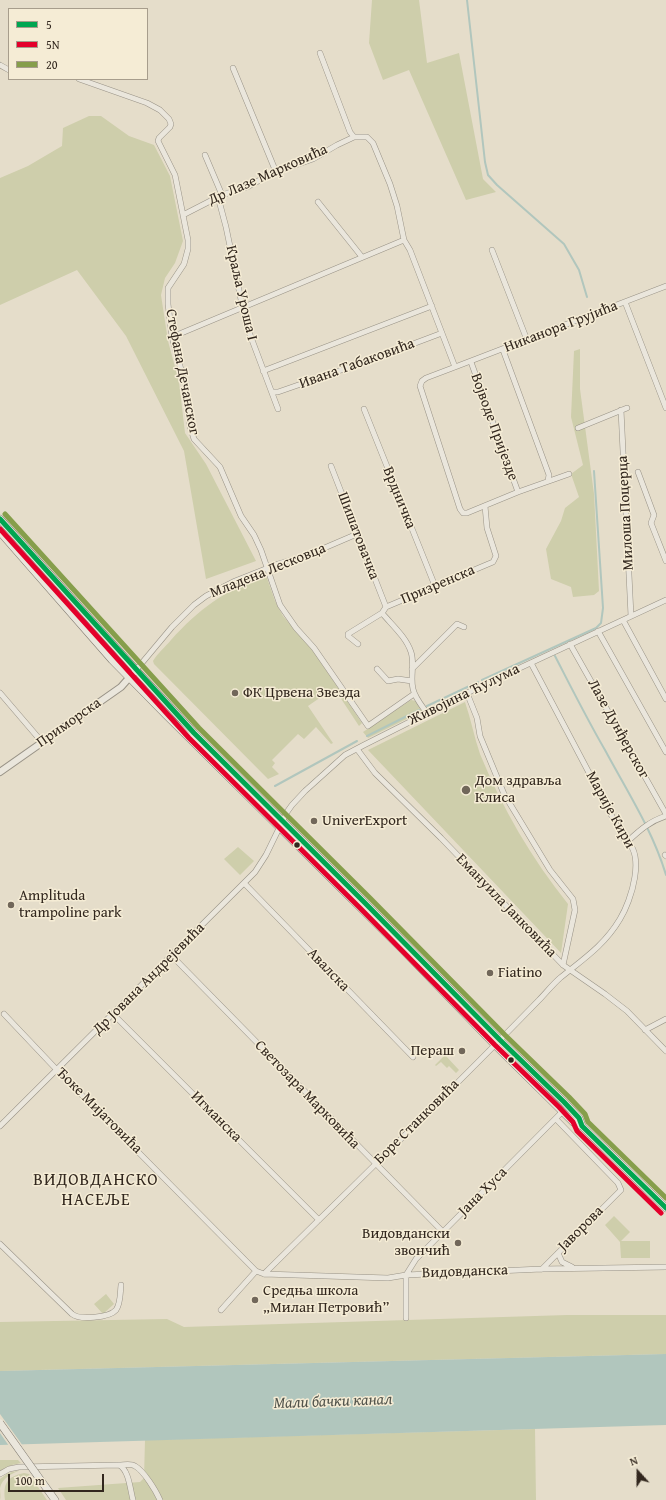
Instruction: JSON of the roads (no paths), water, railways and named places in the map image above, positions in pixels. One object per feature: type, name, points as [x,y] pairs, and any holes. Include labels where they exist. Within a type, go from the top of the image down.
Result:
[{"type":"main road","points":[[0,519],[194,733],[283,821],[573,1122],[582,1126],[666,1208]]},
{"type":"main road","points":[[0,532],[129,678],[438,985],[498,1043],[574,1112],[579,1118],[582,1126]]},
{"type":"main road","points":[[0,1423],[54,1500]]},
{"type":"street","points":[[320,53],[350,132],[354,137],[366,138],[373,143],[394,198],[404,240],[410,250],[455,367]]},
{"type":"street","points":[[233,68],[276,172]]},
{"type":"street","name":"Стефана Дечанског","points":[[83,80],[152,105],[169,119],[170,127],[158,141],[175,175],[188,240],[186,255],[178,274],[170,283],[168,295],[172,337],[185,384],[190,426],[194,439],[220,467],[241,516],[254,535],[261,550],[280,605],[314,648],[368,726],[414,694]]},
{"type":"street","name":"Др Лазе Марковића","points":[[183,215],[220,196],[247,186],[276,172],[313,159],[336,144],[354,137]]},
{"type":"street","name":"Краља Уроша I","points":[[205,155],[220,196],[242,308],[250,336],[278,409]]},
{"type":"street","points":[[318,202],[362,257]]},
{"type":"street","points":[[172,337],[404,240]]},
{"type":"street","points":[[492,250],[527,340]]},
{"type":"street","name":"Никанора Грујића","points":[[485,506],[467,513],[463,513],[460,509],[420,389],[420,383],[426,378],[472,362],[666,286]]},
{"type":"street","points":[[625,302],[666,408]]},
{"type":"street","points":[[263,371],[432,306]]},
{"type":"street","name":"Ивана Табаковића","points":[[272,392],[278,392],[366,362],[442,333]]},
{"type":"street","points":[[503,350],[549,475],[548,481]]},
{"type":"street","name":"Војводе Пријезде","points":[[472,362],[518,492]]},
{"type":"street","name":"Врдничка","points":[[364,409],[434,586]]},
{"type":"street","name":"Милоша Поцерца","points":[[578,428],[624,409],[631,616]]},
{"type":"street","name":"Шишатовачка","points":[[331,466],[386,607]]},
{"type":"street","name":"Милоша Поцерца","points":[[638,472],[654,515],[651,523],[666,561]]},
{"type":"street","points":[[485,506],[518,492],[569,474]]},
{"type":"street","name":"Призренска","points":[[358,644],[348,636],[348,634],[382,613],[386,607],[494,562],[496,556],[487,528],[485,506]]},
{"type":"street","name":"Младена Лесковца","points":[[136,670],[172,627],[194,605],[218,589],[267,569],[326,548],[357,534]]},
{"type":"street","name":"Живојина Ћулума","points":[[283,821],[287,812],[298,798],[341,759],[357,749],[467,693],[666,600]]},
{"type":"street","points":[[382,613],[407,643],[413,659],[412,681],[414,694],[427,713]]},
{"type":"street","points":[[623,620],[666,699]]},
{"type":"street","points":[[412,669],[457,624],[464,626]]},
{"type":"street","points":[[598,631],[666,752]]},
{"type":"street","name":"Лазе Дунђерског","points":[[570,644],[666,815]]},
{"type":"street","name":"Марије Кири","points":[[531,663],[624,839],[632,845],[634,854],[636,871],[634,884],[625,911],[604,940],[590,955],[570,971]]},
{"type":"street","points":[[377,669],[388,681],[398,679],[412,681]]},
{"type":"street","name":"Приморска","points":[[0,772],[121,687],[136,670]]},
{"type":"street","points":[[467,693],[477,718],[480,736],[504,794],[550,870],[573,899],[575,904],[563,965]]},
{"type":"street","points":[[0,694],[42,742]]},
{"type":"street","name":"Емануила Јанковића","points":[[357,749],[377,775],[441,838],[563,965],[627,1011],[666,1051]]},
{"type":"street","points":[[628,842],[642,828],[666,815]]},
{"type":"street","name":"Др Јована Андрејевића","points":[[0,1126],[255,872],[262,863],[283,821]]},
{"type":"street","name":"Авалска","points":[[244,883],[413,1057]]},
{"type":"street","name":"Светозара Марковића","points":[[172,956],[443,1232]]},
{"type":"street","name":"Боре Станковића","points":[[264,1274],[498,1043],[559,979],[570,971]]},
{"type":"street","name":"Ђоке Мијатовића","points":[[4,1014],[57,1070],[256,1271],[264,1274]]},
{"type":"street","name":"Игманска","points":[[113,1014],[319,1220]]},
{"type":"street","points":[[645,1030],[666,1019]]},
{"type":"street","name":"Јана Хуса","points":[[406,1275],[416,1259],[563,1111]]},
{"type":"street","name":"Јаворова","points":[[542,1269],[621,1190],[618,1183],[556,1119]]},
{"type":"street","points":[[0,1244],[72,1314],[77,1317],[103,1316],[113,1312],[120,1301],[121,1285]]},
{"type":"street","points":[[558,1253],[562,1262],[574,1268]]},
{"type":"street","name":"Видовданска","points":[[264,1274],[388,1278],[406,1275],[542,1269],[666,1267]]},
{"type":"street","points":[[221,1310],[256,1271]]},
{"type":"street","points":[[406,1275],[406,1318]]},
{"type":"street","points":[[1,1475],[9,1469],[19,1467],[130,1464],[140,1470],[160,1500]]},
{"type":"street","points":[[119,1465],[123,1467],[127,1474],[133,1500]]},
{"type":"water","name":"Мали бачки канал","points":[[666,1354],[666,1425],[0,1445],[0,1371]]},
{"type":"waterway","points":[[467,0],[485,162],[488,175],[497,185],[564,244],[579,270],[587,297]]},
{"type":"waterway","points":[[482,680],[596,628],[601,623],[603,608],[594,471]]},
{"type":"waterway","points":[[555,656],[585,715],[647,827],[661,859],[666,875]]},
{"type":"waterway","points":[[427,706],[478,682]]},
{"type":"waterway","points":[[367,736],[419,710]]},
{"type":"waterway","points":[[275,786],[357,741]]},
{"type":"place","name":"ФК Црвена Звезда","points":[[235,693]]},
{"type":"place","name":"Дом здравља Клиса","points":[[466,790]]},
{"type":"place","name":"UniverExport","points":[[314,821]]},
{"type":"place","name":"Amplituda trampoline park","points":[[11,905]]},
{"type":"place","name":"Fiatino","points":[[490,973]]},
{"type":"place","name":"Пераш","points":[[462,1051]]},
{"type":"place","name":"Видовдански звончић","points":[[458,1243]]},
{"type":"place","name":"Средња школа „Милан Петровић”","points":[[255,1300]]},
{"type":"district","name":"ВИДОВДАНСКО НАСЕЉЕ","points":[[96,1191]]}]
